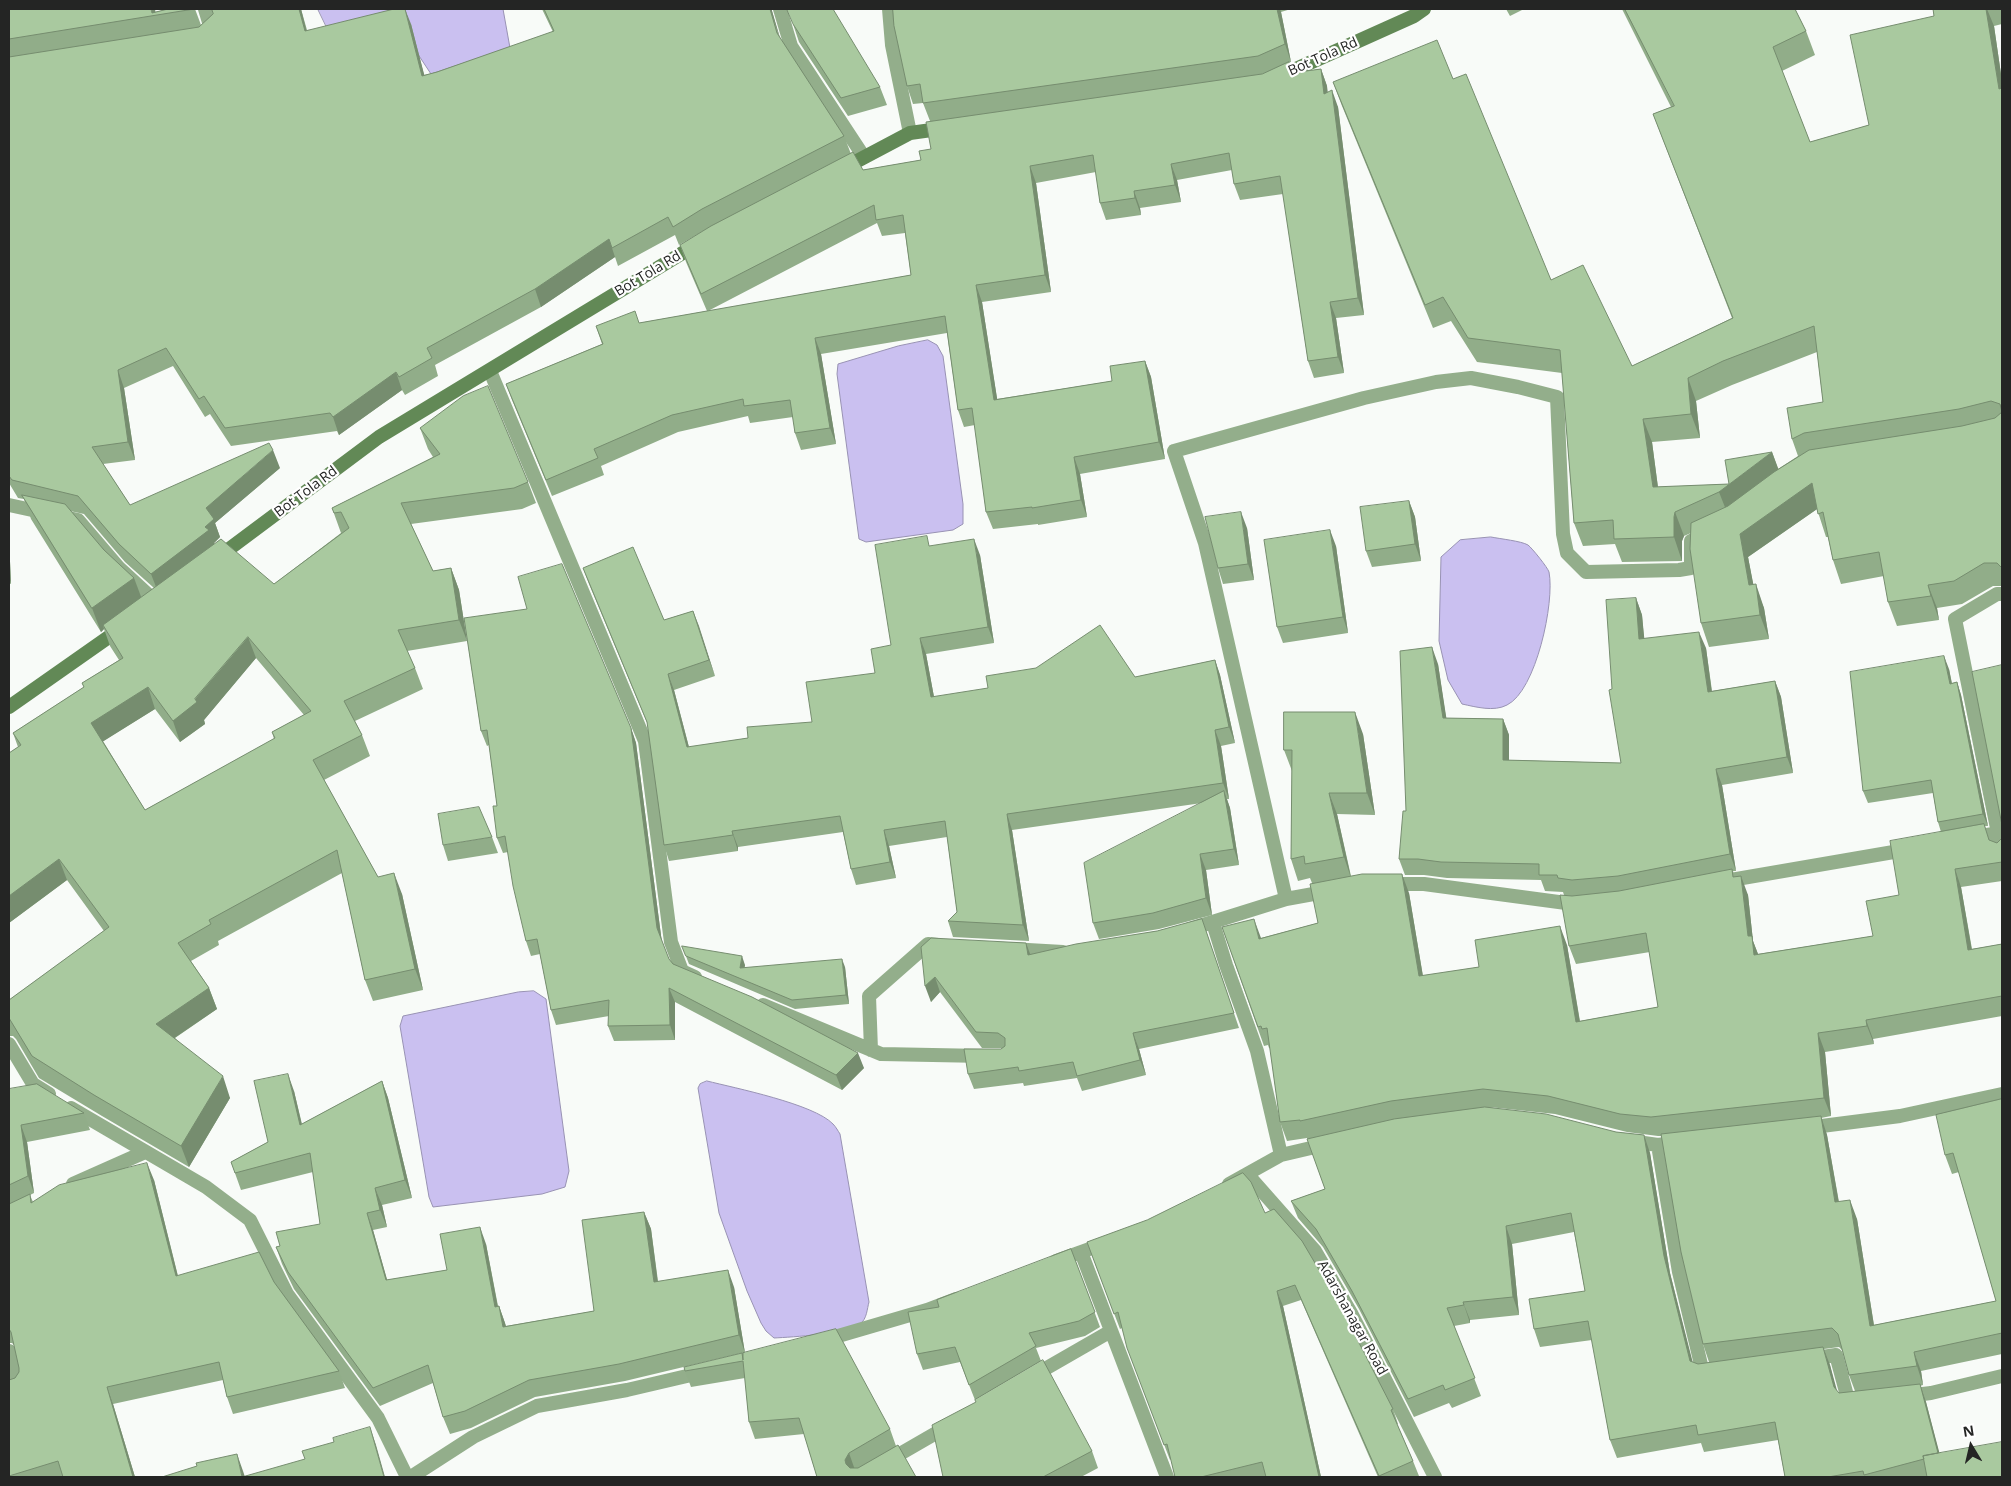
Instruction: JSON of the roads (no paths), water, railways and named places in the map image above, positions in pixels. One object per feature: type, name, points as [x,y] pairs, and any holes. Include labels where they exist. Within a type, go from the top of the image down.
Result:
[{"type":"main road","name":"Bot Tola Rd","points":[[1267,82],[1414,16],[1424,9]]},
{"type":"main road","points":[[828,176],[910,133],[958,126]]},
{"type":"main road","name":"Bot Tola Rd","points":[[205,567],[379,438],[713,235]]},
{"type":"main road","points":[[9,707],[134,619]]},
{"type":"street","points":[[195,38],[204,36],[211,29],[205,9]]},
{"type":"street","points":[[780,9],[791,46],[864,158]]},
{"type":"street","points":[[889,9],[892,45],[910,133]]},
{"type":"street","points":[[490,371],[645,741],[670,942],[682,971],[709,983]]},
{"type":"street","points":[[1286,899],[1205,543],[1174,450],[1364,398],[1436,382],[1471,378],[1558,397],[1563,534],[1567,553],[1586,572],[1679,570],[1691,568],[1691,541],[1707,534]]},
{"type":"street","points":[[9,505],[78,520],[119,568],[157,603]]},
{"type":"street","points":[[2002,594],[1998,594],[1955,619],[2002,853]]},
{"type":"street","points":[[1959,840],[1998,833]]},
{"type":"street","points":[[1709,885],[1920,847]]},
{"type":"street","points":[[1377,884],[1424,884],[1578,906],[1597,904]]},
{"type":"street","points":[[1170,935],[1286,899],[1341,889]]},
{"type":"street","points":[[1213,923],[1257,1051],[1281,1155]]},
{"type":"street","points":[[872,1050],[869,996],[928,944],[947,945]]},
{"type":"street","points":[[995,948],[1080,951]]},
{"type":"street","points":[[754,1001],[881,1054],[993,1056]]},
{"type":"street","points":[[9,1044],[33,1084],[145,1152],[206,1186],[250,1220],[287,1294],[378,1418],[409,1477],[473,1437],[537,1406],[627,1390],[719,1368]]},
{"type":"street","points":[[1796,1130],[1900,1116],[2002,1094]]},
{"type":"street","points":[[1616,1139],[1658,1145],[1697,1140]]},
{"type":"street","points":[[1214,1191],[1281,1155],[1344,1140]]},
{"type":"street","points":[[1658,1145],[1678,1272],[1703,1374],[1722,1371]]},
{"type":"street","points":[[63,1189],[145,1152]]},
{"type":"street","name":"Adarshanagar Road","points":[[1247,1174],[1314,1251],[1351,1313],[1435,1477]]},
{"type":"street","points":[[1047,1265],[1115,1239]]},
{"type":"street","points":[[1081,1252],[1167,1477]]},
{"type":"street","points":[[812,1343],[927,1310],[973,1293]]},
{"type":"street","points":[[1016,1387],[1111,1331]]},
{"type":"street","points":[[9,1351],[17,1387],[9,1391]]},
{"type":"street","points":[[1798,1361],[1836,1355],[1849,1403],[1867,1401]]},
{"type":"street","points":[[1894,1398],[1931,1393],[2002,1376]]},
{"type":"street","points":[[860,1477],[966,1416]]}]
